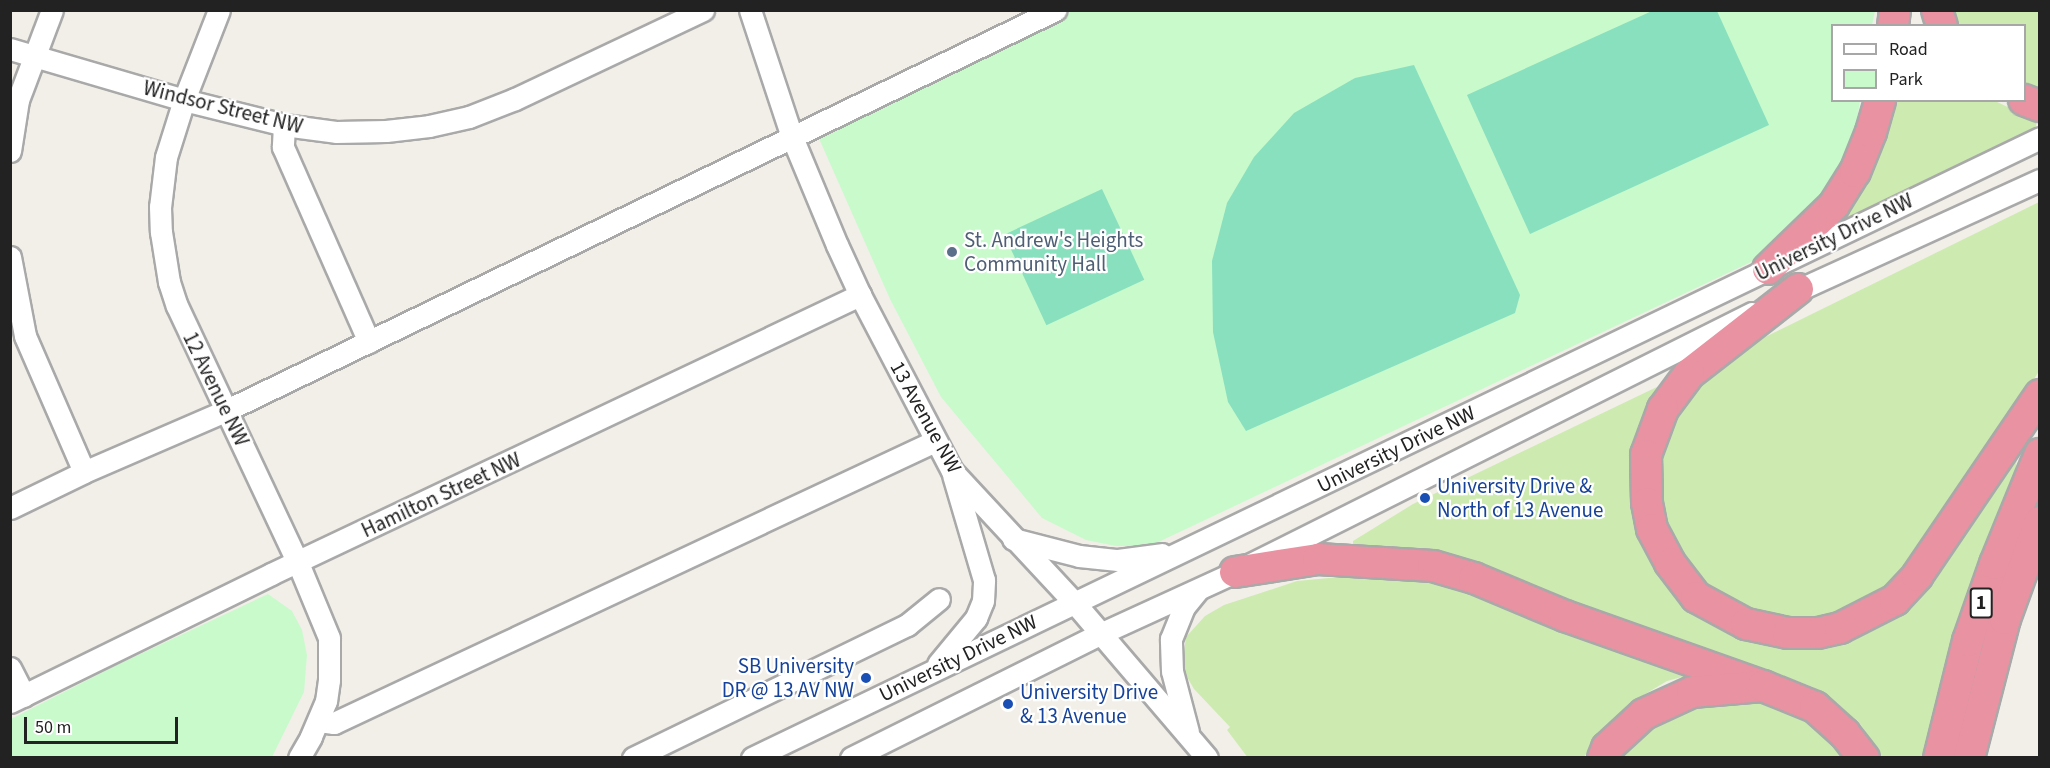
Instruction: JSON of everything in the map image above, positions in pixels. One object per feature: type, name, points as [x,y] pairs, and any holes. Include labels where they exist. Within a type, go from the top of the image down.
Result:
[{"type":"highway","points":[[2026,100],[2040,106]]},
{"type":"highway","points":[[1768,269],[1834,205],[1855,172],[1879,102]]},
{"type":"highway","points":[[1798,289],[1689,374],[1663,409],[1646,455],[1647,502],[1652,529],[1670,563],[1696,597],[1746,624],[1788,633],[1818,633],[1840,628],[1895,600],[1917,576],[2003,445],[2040,395]]},
{"type":"highway","name":"1","points":[[1939,758],[1968,641],[1995,564],[2040,454]]},
{"type":"highway","name":"1","points":[[1969,758],[2005,619],[2040,522]]},
{"type":"highway","points":[[1235,572],[1318,559],[1433,566],[1474,578],[1565,616],[1763,686],[1815,707],[1845,734],[1864,758]]},
{"type":"highway","points":[[2005,619],[2040,571]]},
{"type":"highway","points":[[1603,758],[1607,748],[1644,714],[1672,700],[1692,692],[1763,686]]},
{"type":"street","points":[[10,151],[18,100],[52,10]]},
{"type":"street","name":"12 Avenue NW","points":[[219,10],[184,100],[168,149],[160,207],[164,257],[177,306],[298,563],[328,638],[329,680],[319,721],[299,758]]},
{"type":"street","name":"Windsor Street NW","points":[[10,49],[184,100],[284,125],[336,132],[386,131],[429,126],[469,117],[515,99],[703,10]]},
{"type":"street","name":"13 Avenue NW","points":[[750,10],[792,137],[860,296],[952,471],[991,510],[1013,539],[1102,633],[1207,758]]},
{"type":"street","points":[[10,508],[84,472],[227,410],[1055,10]]},
{"type":"street","points":[[284,125],[283,147],[369,342]]},
{"type":"street","name":"University Drive NW","points":[[752,758],[1073,601],[1184,552],[2040,138]]},
{"type":"street","name":"University Drive NW","points":[[851,758],[1102,633],[1235,572],[1798,289],[2040,180]]},
{"type":"street","points":[[10,257],[25,336],[84,472]]},
{"type":"street","name":"Hamilton Street NW","points":[[17,699],[860,296]]},
{"type":"street","points":[[319,721],[334,723],[936,441]]},
{"type":"street","points":[[930,672],[976,618],[983,602],[984,580],[952,471]]},
{"type":"street","points":[[1013,539],[1079,556],[1118,560],[1184,552]]},
{"type":"street","points":[[1190,738],[1172,671],[1171,639],[1184,607],[1199,589]]},
{"type":"street","points":[[633,758],[907,625],[939,599]]},
{"type":"street","points":[[10,668],[17,699]]},
{"type":"green space","points":[[1072,11],[1875,11],[1872,24],[1831,24],[1831,102],[1860,102],[1855,131],[1838,174],[1801,221],[1768,254],[1150,546],[1116,546],[1086,540],[1042,518],[941,397],[890,299],[817,134]]},
{"type":"green space","points":[[1652,11],[1717,11],[1769,125],[1530,234],[1467,95]]},
{"type":"green space","points":[[1948,11],[2039,11],[2039,94],[2026,91],[2026,24],[1953,24]]},
{"type":"green space","points":[[1414,65],[1520,295],[1515,313],[1246,431],[1228,402],[1213,332],[1212,261],[1227,203],[1254,157],[1294,113],[1355,78]]},
{"type":"green space","points":[[1891,102],[1997,102],[2037,121],[2036,126],[2026,133],[1828,231],[1868,177],[1878,156]]},
{"type":"green space","points":[[1102,189],[1144,280],[1046,325],[1004,235]]},
{"type":"green space","points":[[2039,202],[2039,371],[1993,447],[1897,584],[1836,618],[1784,622],[1725,601],[1692,576],[1662,523],[1657,466],[1669,422],[1696,386],[1759,340]]},
{"type":"green space","points":[[1661,385],[1648,419],[1671,583],[1838,639],[2017,458],[2013,488],[1960,619],[1923,757],[1882,757],[1861,725],[1838,704],[1813,687],[1781,675],[1469,571],[1353,549],[1353,541],[1413,504]]},
{"type":"green space","points":[[1355,572],[1404,576],[1496,600],[1697,673],[1667,681],[1642,696],[1602,732],[1584,757],[1248,758],[1227,730],[1230,727],[1194,689],[1187,677],[1183,659],[1186,637],[1205,616],[1224,605],[1297,581],[1350,576]]},
{"type":"green space","points":[[268,594],[292,611],[302,630],[307,655],[304,692],[272,757],[11,757],[11,719],[117,665]]},
{"type":"green space","points":[[1760,699],[1808,720],[1848,758],[1616,758],[1640,731],[1688,704]]},
{"type":"place","name":"St. Andrew's Heights Community Hall","points":[[952,252]]},
{"type":"place","name":"University Drive & North of 13 Avenue","points":[[1425,498]]},
{"type":"place","name":"SB University DR @ 13 AV NW","points":[[866,678]]},
{"type":"place","name":"University Drive & 13 Avenue","points":[[1008,704]]}]
